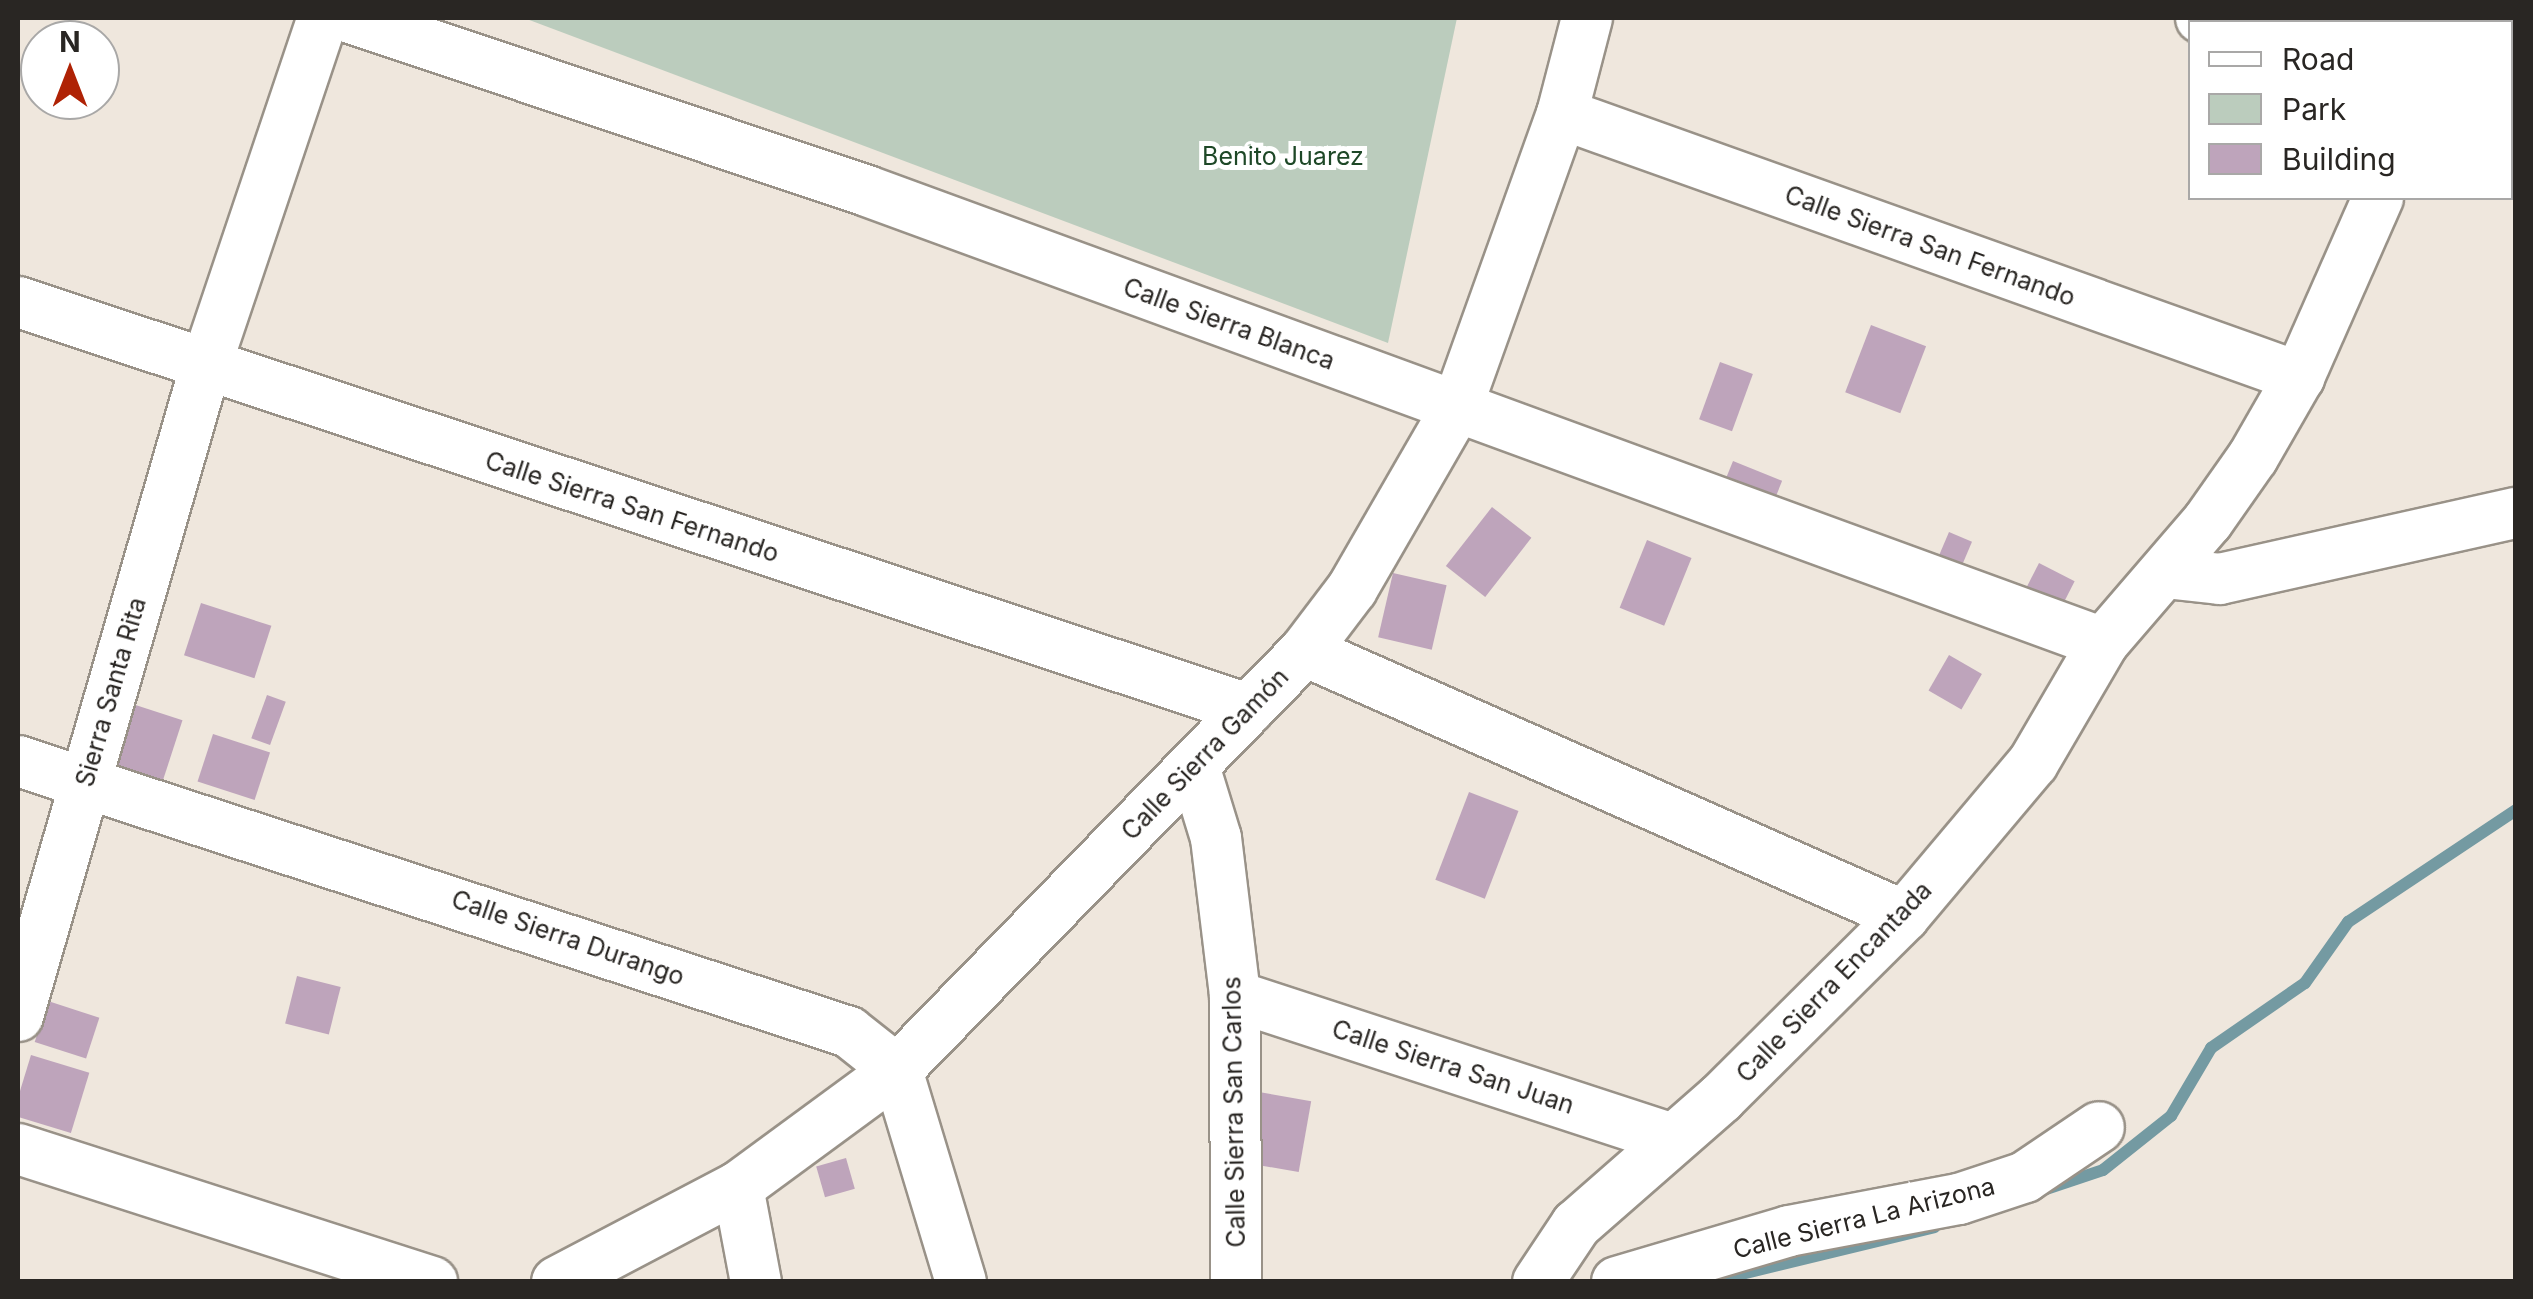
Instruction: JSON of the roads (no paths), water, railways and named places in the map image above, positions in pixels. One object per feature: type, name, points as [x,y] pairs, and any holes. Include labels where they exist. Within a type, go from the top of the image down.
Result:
[{"type":"street","name":"Sierra Santa Rita","points":[[18,1016],[205,368],[323,18]]},
{"type":"street","name":"Calle Sierra Blanca","points":[[350,18],[867,191],[2104,643]]},
{"type":"street","name":"Calle Sierra Gamón","points":[[557,1282],[738,1187],[897,1070],[1305,651],[1352,589],[1457,408],[1562,114],[1587,18]]},
{"type":"street","name":"Calle Sierra San Fernando","points":[[1562,114],[2299,377]]},
{"type":"street","name":"Calle Sierra Encantada","points":[[1538,1282],[1576,1225],[1670,1138],[1721,1098],[1904,916],[2033,763],[2104,643],[2166,573],[2253,457],[2299,377],[2377,200]]},
{"type":"street","name":"Calle Sierra San Fernando","points":[[18,302],[205,368],[1248,709]]},
{"type":"street","points":[[2166,573],[2220,579],[2516,513]]},
{"type":"street","points":[[1305,651],[1904,916]]},
{"type":"street","name":"Calle Sierra Durango","points":[[18,760],[84,785],[305,850],[849,1032],[897,1070]]},
{"type":"street","name":"Calle Sierra San Carlos","points":[[1194,766],[1216,838],[1235,996],[1236,1282]]},
{"type":"street","name":"Calle Sierra San Juan","points":[[1235,996],[1670,1138]]},
{"type":"street","points":[[897,1070],[960,1282]]},
{"type":"street","name":"Calle Sierra La Arizona","points":[[1617,1282],[1789,1231],[1959,1199],[2025,1177],[2099,1127]]},
{"type":"street","points":[[18,1149],[432,1282]]},
{"type":"street","points":[[738,1187],[756,1282]]},
{"type":"waterway","points":[[2043,1190],[2103,1170],[2171,1116],[2211,1048],[2305,983],[2348,922],[2516,810]]},
{"type":"waterway","points":[[1709,1282],[1934,1227]]},
{"type":"park label","name":"Benito Juarez","points":[[1283,156]]}]
